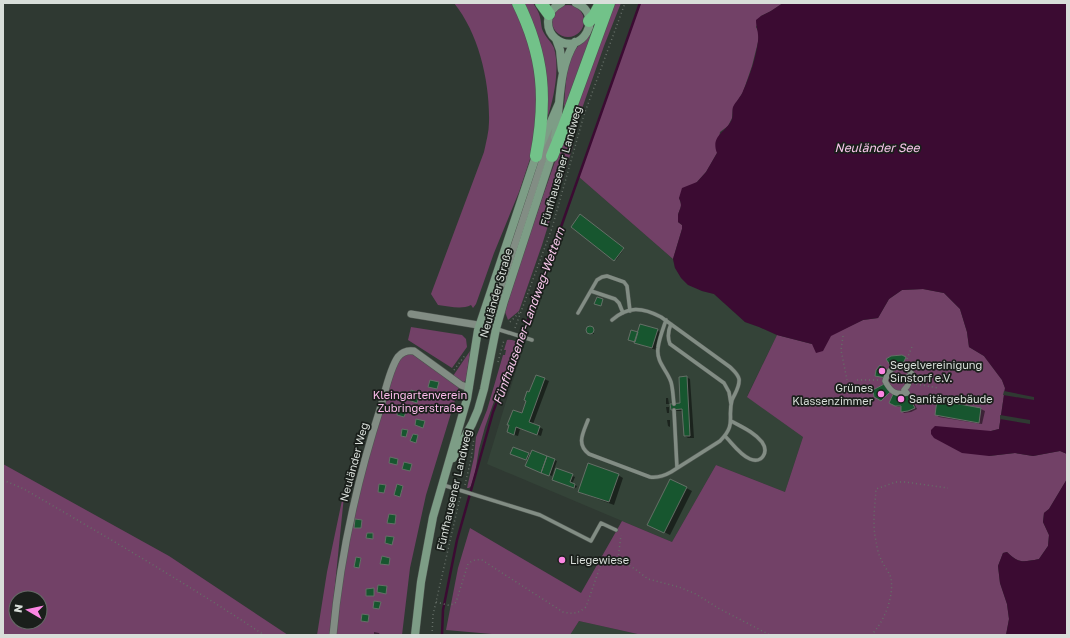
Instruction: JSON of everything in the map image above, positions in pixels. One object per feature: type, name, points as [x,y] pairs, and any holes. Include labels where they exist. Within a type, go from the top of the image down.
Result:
[{"type":"highway","points":[[518,3],[535,48],[542,80],[542,119],[536,156]]},
{"type":"highway","points":[[541,3],[549,14]]},
{"type":"highway","points":[[590,21],[601,3]]},
{"type":"highway","points":[[552,156],[564,129],[609,3]]},
{"type":"main road","points":[[549,14],[560,3]]},
{"type":"main road","points":[[576,3],[580,4],[585,9],[590,21]]},
{"type":"main road","name":"Neuländer Straße","points":[[549,14],[548,28],[556,39],[560,50],[562,81]]},
{"type":"main road","name":"Neuländer Straße","points":[[442,485],[451,463],[478,410],[496,328],[513,271],[552,156],[557,128],[562,81],[569,53],[575,42],[580,40],[586,34],[590,21]]},
{"type":"main road","points":[[556,39],[566,43],[575,42]]},
{"type":"main road","name":"Neuländer Straße","points":[[415,635],[421,582],[434,517],[465,409],[476,340],[484,325],[536,156],[559,103]]},
{"type":"street","points":[[484,325],[544,156],[559,103]]},
{"type":"street","points":[[411,314],[496,328]]},
{"type":"street","name":"Neuländer Weg","points":[[334,635],[342,564],[352,516],[369,444],[396,362],[400,355],[408,350],[414,352],[463,386],[469,388]]},
{"type":"street","points":[[904,365],[912,374],[908,377],[909,383],[904,390],[907,393],[900,394],[894,392],[885,381],[888,372],[897,366],[904,365]]},
{"type":"lane","points":[[578,313],[597,280],[607,276],[624,282],[627,286],[630,310]]},
{"type":"lane","points":[[591,291],[615,299],[619,302],[623,313]]},
{"type":"lane","points":[[612,320],[630,310],[640,309],[652,312],[666,320],[736,373],[739,377],[739,382],[731,405]]},
{"type":"lane","points":[[666,320],[659,341],[658,354],[659,361],[671,381],[674,404]]},
{"type":"lane","points":[[588,420],[582,439],[584,450],[589,454],[650,477],[664,476],[720,441],[725,436],[731,421],[731,405],[727,387],[719,378],[672,346],[668,337],[671,324]]},
{"type":"lane","points":[[496,328],[532,340]]},
{"type":"lane","points":[[674,410],[677,468]]},
{"type":"lane","points":[[725,436],[749,459],[757,461],[764,455],[765,450],[763,444],[758,437],[731,421]]},
{"type":"lane","points":[[442,485],[476,494],[540,515],[591,541],[601,523],[616,530]]},
{"type":"path","name":"Fünfhausener Landweg","points":[[513,334],[552,228],[584,115],[625,3]]},
{"type":"path","points":[[510,322],[522,311]]},
{"type":"path","points":[[843,336],[841,350],[847,380]]},
{"type":"path","points":[[497,367],[504,340]]},
{"type":"path","points":[[449,376],[466,353]]},
{"type":"path","points":[[856,380],[909,383],[938,388]]},
{"type":"path","name":"Fünfhausener Landweg","points":[[432,635],[433,615],[459,502],[465,492],[474,436]]},
{"type":"path","points":[[3,480],[31,494],[167,573],[264,635]]},
{"type":"path","points":[[871,635],[875,632],[882,621],[891,590],[889,574],[880,557],[875,541],[874,527],[876,489],[896,482],[948,488]]},
{"type":"path","points":[[618,559],[621,532]]},
{"type":"path","points":[[436,602],[448,605],[453,605],[456,602],[468,564],[472,560],[477,559],[482,560],[563,612],[575,614],[586,607],[601,564],[604,560],[611,557],[635,568],[648,579],[696,594],[718,608],[770,635]]},
{"type":"shaded area","points":[[579,177],[673,259],[675,268],[702,291],[714,294],[745,322],[777,335],[747,396],[803,437],[785,492],[716,465],[672,542],[487,464]]},
{"type":"shaded area","points":[[579,621],[642,635],[570,635]]},
{"type":"green space","points":[[454,3],[514,3],[524,25],[539,83],[533,150],[519,192],[494,253],[476,304],[473,308],[471,305],[459,307],[438,305],[431,294],[484,152],[489,126],[489,107],[485,75],[481,59],[470,29],[463,15]]},
{"type":"green space","points":[[522,3],[533,3],[540,15],[543,32],[554,48],[556,56],[555,84],[547,119],[547,90]]},
{"type":"green space","points":[[613,3],[621,3],[578,120],[572,149],[542,245],[519,311],[508,320],[505,312],[530,234]]},
{"type":"green space","points":[[640,3],[783,3],[761,16],[756,27],[759,33],[752,66],[743,92],[733,108],[732,118],[728,126],[720,132],[717,153],[706,172],[679,198],[681,205],[678,215],[678,222],[682,225],[682,229],[673,259],[579,177]]},
{"type":"green space","points":[[568,5],[577,8],[581,12],[584,21],[581,30],[577,34],[568,37],[559,34],[555,30],[552,21],[555,12],[559,8]]},
{"type":"green space","points":[[590,35],[593,36],[565,108],[564,105],[569,63],[578,46]]},
{"type":"green space","points":[[923,289],[944,293],[960,309],[967,332],[969,347],[984,356],[1002,380],[1005,388],[999,429],[991,431],[989,456],[1015,453],[1033,456],[1060,451],[1067,454],[1067,479],[1049,509],[1044,513],[1043,522],[1049,535],[1048,546],[1039,559],[1029,561],[1018,560],[1007,552],[1003,553],[998,566],[1000,583],[1007,604],[1009,619],[1006,635],[642,635],[579,621],[570,635],[503,635],[446,630],[458,568],[470,528],[581,593],[622,521],[672,542],[716,465],[785,492],[803,437],[747,397],[777,335],[812,344],[863,320],[878,318],[889,299],[902,290]]},
{"type":"green space","points":[[411,327],[462,335],[466,339],[467,347],[452,368],[408,340]]},
{"type":"green space","points":[[507,340],[512,340],[519,343],[497,393],[485,427],[471,486],[467,488],[474,457],[476,437],[487,410],[503,355],[505,355],[506,350],[504,350]]},
{"type":"green space","points":[[470,351],[466,380],[463,383],[453,376]]},
{"type":"green space","name":"Kleingartenverein Zubringerstraße","points":[[406,354],[412,354],[459,387],[426,495],[410,568],[402,635],[336,635],[341,588],[359,495],[395,370],[399,361]]},
{"type":"green space","points":[[3,464],[169,556],[288,635],[3,635]]},
{"type":"green space","points":[[345,486],[330,635],[317,635],[327,572]]},
{"type":"water","name":"Neuländer See","points":[[783,3],[1067,3],[1067,454],[1060,451],[1033,456],[1015,453],[989,456],[962,453],[934,438],[931,434],[931,430],[935,426],[991,431],[999,429],[1005,388],[1002,380],[984,356],[969,347],[967,332],[960,309],[944,293],[923,289],[902,290],[889,299],[878,318],[863,320],[831,336],[823,351],[816,353],[812,344],[777,335],[745,322],[714,294],[688,285],[681,278],[675,268],[673,259],[682,229],[682,225],[678,222],[678,215],[681,207],[679,198],[682,188],[697,182],[706,172],[717,153],[715,147],[717,138],[732,119],[733,107],[746,85],[756,53],[758,38],[756,20]]},
{"type":"water","points":[[1067,479],[1067,635],[1006,635],[1009,619],[1007,604],[1000,583],[998,566],[1003,553],[1007,552],[1015,559],[1022,561],[1039,559],[1048,546],[1049,535],[1043,522],[1044,513],[1049,509]]},
{"type":"pier","points":[[1004,391],[1034,397],[1034,400],[1003,395]]},
{"type":"pier","points":[[1000,415],[1030,420],[1030,424],[1000,419]]},
{"type":"building","points":[[580,214],[624,248],[614,261],[571,227]]},
{"type":"building","points":[[597,297],[603,299],[601,306],[594,304]]},
{"type":"building","points":[[640,324],[658,329],[652,348],[634,343]]},
{"type":"building","points":[[590,326],[593,327],[593,333],[590,334],[587,333],[586,330],[587,327]]},
{"type":"building","points":[[631,330],[638,332],[635,342],[628,340]]},
{"type":"building","points":[[902,355],[906,357],[902,366],[892,368],[886,359],[891,356]]},
{"type":"building","name":"Segelvereinigung Sinstorf e.V.","points":[[880,365],[889,372],[886,378],[875,376],[876,370]]},
{"type":"building","points":[[536,375],[545,378],[529,422],[540,426],[537,435],[516,427],[514,435],[507,432],[509,425],[507,425],[513,410],[522,413],[526,401],[524,400],[527,391],[529,392]]},
{"type":"building","points":[[687,376],[690,436],[684,436],[682,409],[671,410],[670,404],[680,403],[679,377]]},
{"type":"building","points":[[430,380],[439,382],[437,389],[428,387]]},
{"type":"building","name":"Grünes Klassenzimmer","points":[[886,383],[892,390],[881,401],[874,397],[873,390]]},
{"type":"building","points":[[411,390],[420,393],[417,403],[408,400]]},
{"type":"building","name":"Sanitärgebäude","points":[[894,392],[907,393],[915,408],[901,412],[901,406],[895,406],[889,403]]},
{"type":"building","points":[[937,400],[981,408],[979,423],[935,415]]},
{"type":"building","points":[[398,409],[406,412],[404,417],[397,415]]},
{"type":"building","points":[[416,419],[425,421],[423,428],[415,425]]},
{"type":"building","points":[[402,429],[408,430],[406,437],[401,436]]},
{"type":"building","points":[[413,434],[418,435],[416,443],[410,441]]},
{"type":"building","points":[[513,447],[529,453],[526,460],[510,454]]},
{"type":"building","points":[[532,450],[547,456],[541,473],[525,466]]},
{"type":"building","points":[[547,456],[555,459],[549,476],[541,473]]},
{"type":"building","points":[[390,457],[398,459],[397,465],[389,463]]},
{"type":"building","points":[[404,462],[412,464],[410,471],[402,469]]},
{"type":"building","points":[[588,463],[619,474],[609,502],[578,492]]},
{"type":"building","points":[[556,468],[573,474],[570,482],[575,484],[574,488],[552,480]]},
{"type":"building","points":[[670,479],[687,487],[664,533],[647,525]]},
{"type":"building","points":[[379,484],[386,485],[384,493],[378,492]]},
{"type":"building","points":[[397,484],[403,486],[400,497],[394,495]]},
{"type":"building","points":[[389,514],[396,515],[395,524],[387,523]]},
{"type":"building","points":[[355,519],[362,520],[361,528],[354,528]]},
{"type":"building","points":[[367,533],[373,533],[373,539],[366,538]]},
{"type":"building","points":[[386,536],[394,537],[392,545],[385,543]]},
{"type":"building","points":[[382,556],[390,558],[389,565],[380,564]]},
{"type":"building","points":[[356,557],[361,558],[359,568],[354,567]]},
{"type":"building","points":[[378,585],[387,586],[386,594],[377,592]]},
{"type":"building","points":[[374,588],[374,596],[366,596],[366,589]]},
{"type":"building","points":[[374,601],[381,602],[379,609],[373,608]]},
{"type":"building","points":[[362,614],[369,615],[368,622],[361,621]]},
{"type":"waterway","name":"Fünfhausener-Landweg-Wettern","points":[[442,635],[443,610],[457,540],[493,412],[526,326],[640,3]]},
{"type":"place","name":"Segelvereinigung Sinstorf e.V.","points":[[882,371]]},
{"type":"place","name":"Grünes Klassenzimmer","points":[[881,394]]},
{"type":"place","name":"Sanitärgebäude","points":[[901,399]]},
{"type":"place","name":"Liegewiese","points":[[562,560]]}]
